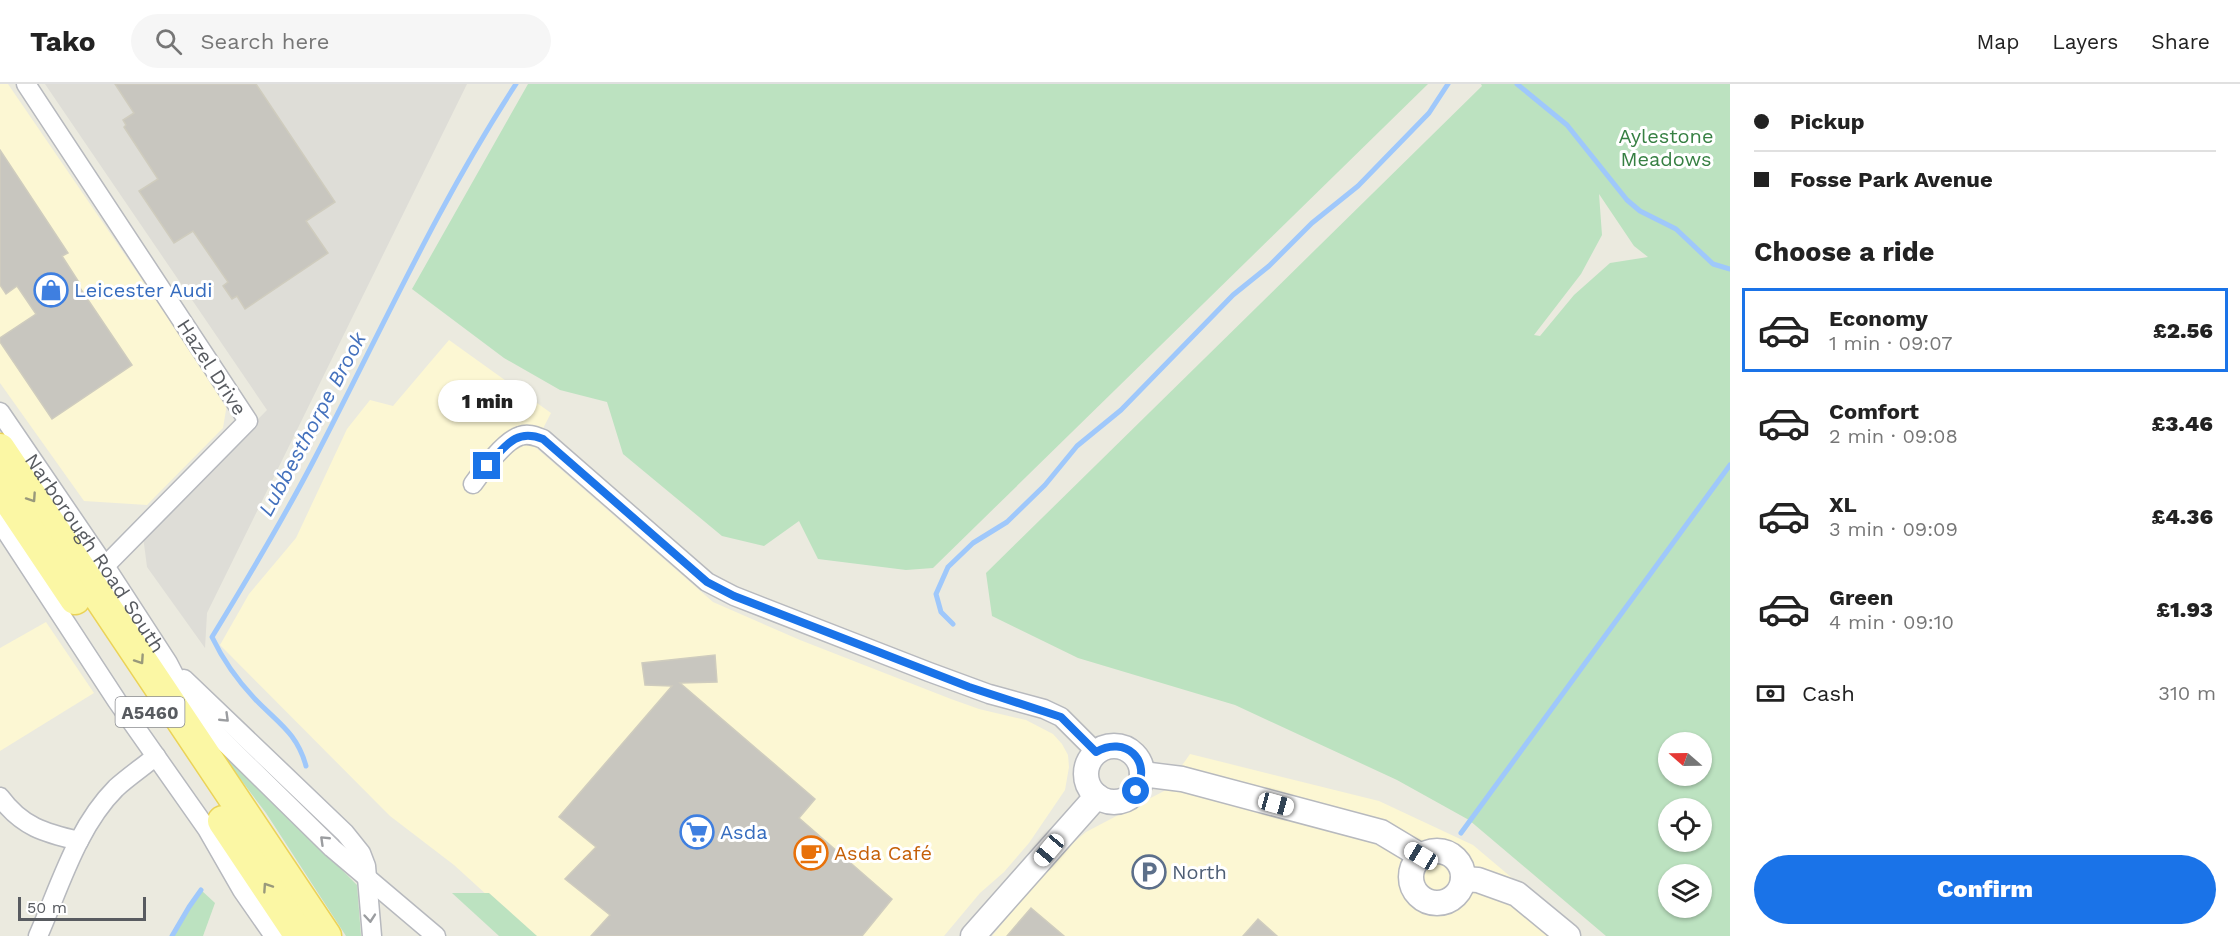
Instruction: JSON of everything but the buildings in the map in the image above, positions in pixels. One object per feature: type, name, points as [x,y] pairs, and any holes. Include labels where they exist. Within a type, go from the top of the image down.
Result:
[{"type":"main road","name":"Narborough Road South","points":[[0,449],[326,936]]},
{"type":"main road","name":"A5460","points":[[0,487],[300,936]]},
{"type":"street","name":"Hazel Drive","points":[[26,84],[248,421],[105,566]]},
{"type":"street","name":"Narborough Road South","points":[[0,412],[105,566],[168,663],[183,692],[211,729],[332,848],[436,936]]},
{"type":"street","points":[[473,484],[512,440],[521,435],[531,434],[543,439],[707,582],[734,596],[918,668],[1061,717],[1096,752]]},
{"type":"street","points":[[0,522],[117,701],[207,829],[242,890],[274,936]]},
{"type":"street","points":[[1113,746],[1130,751],[1137,757],[1142,774],[1141,783],[1130,797],[1113,802],[1097,796],[1088,783],[1086,774],[1087,766],[1096,752],[1113,746]]},
{"type":"street","points":[[38,936],[79,841],[100,807],[117,788],[156,756]]},
{"type":"street","points":[[1142,774],[1182,779],[1382,832],[1421,856]]},
{"type":"street","points":[[973,936],[1097,796]]},
{"type":"street","points":[[0,797],[8,808],[37,829],[79,841]]},
{"type":"street","points":[[1428,852],[1445,852],[1459,862],[1463,879],[1461,886],[1451,899],[1436,903],[1421,898],[1412,885],[1411,877],[1412,869],[1421,856],[1428,852]]},
{"type":"street","points":[[367,879],[372,936]]},
{"type":"street","points":[[1463,879],[1478,880],[1517,894],[1568,936]]},
{"type":"street","points":[[242,890],[259,936]]},
{"type":"shaded area","points":[[0,84],[8,84],[227,404],[223,428],[147,505],[84,501],[0,383]]},
{"type":"shaded area","points":[[45,84],[467,84],[207,613],[205,648],[147,567],[143,536],[267,410]]},
{"type":"shaded area","points":[[449,340],[551,413],[534,446],[713,602],[800,640],[951,699],[979,709],[1026,720],[1053,734],[1062,744],[1068,755],[1069,767],[1065,790],[1029,843],[1004,872],[980,893],[944,936],[532,936],[454,865],[390,816],[220,645],[249,594],[296,538],[347,429],[370,400],[393,406]]},
{"type":"shaded area","points":[[46,622],[94,693],[0,751],[0,648]]},
{"type":"shaded area","points":[[1190,754],[1379,801],[1473,845],[1581,936],[992,936],[1059,855],[1086,832],[1164,791]]},
{"type":"green space","points":[[528,84],[1428,84],[933,568],[906,570],[818,559],[799,521],[764,546],[722,536],[623,454],[607,402],[560,390],[504,358],[412,289]]},
{"type":"green space","name":"Aylestone Meadows","points":[[1481,84],[1730,84],[1730,936],[1606,936],[1469,820],[1397,780],[1235,705],[1078,658],[992,616],[986,573],[1482,86]],"holes":[[[1599,194],[1634,246],[1648,257],[1610,263],[1574,295],[1540,336],[1534,335],[1581,274],[1602,235]]]},
{"type":"green space","points":[[204,731],[357,885],[361,936],[346,936],[266,813]]},
{"type":"green space","points":[[201,890],[215,903],[203,936],[172,936],[189,907]]},
{"type":"green space","points":[[452,893],[489,893],[537,936],[499,936]]},
{"type":"waterway","name":"Lubbesthorpe Brook","points":[[306,766],[292,737],[243,685],[226,662],[212,637],[316,456],[461,174],[516,84]]},
{"type":"waterway","points":[[953,624],[941,612],[936,594],[948,567],[973,543],[1007,522],[1045,485],[1077,446],[1121,410],[1233,295],[1269,266],[1312,223],[1358,186],[1429,113],[1448,84]]},
{"type":"waterway","points":[[1517,84],[1567,125],[1627,200],[1640,211],[1676,229],[1713,264],[1730,269]]},
{"type":"waterway","points":[[1461,833],[1730,465]]},
{"type":"waterway","name":"Lubbesthorpe Brook","points":[[172,936],[201,890]]},
{"type":"place","name":"Leicester Audi","points":[[51,290]]},
{"type":"place","name":"Asda","points":[[697,832]]},
{"type":"place","name":"Asda Café","points":[[811,853]]},
{"type":"place","name":"North","points":[[1149,872]]},
{"type":"route","points":[[487,466],[512,440],[521,435],[531,434],[543,439],[707,582],[734,596],[929,672],[1061,717],[1096,752],[1113,746],[1122,747],[1137,757],[1142,774],[1141,783],[1136,791]]}]
